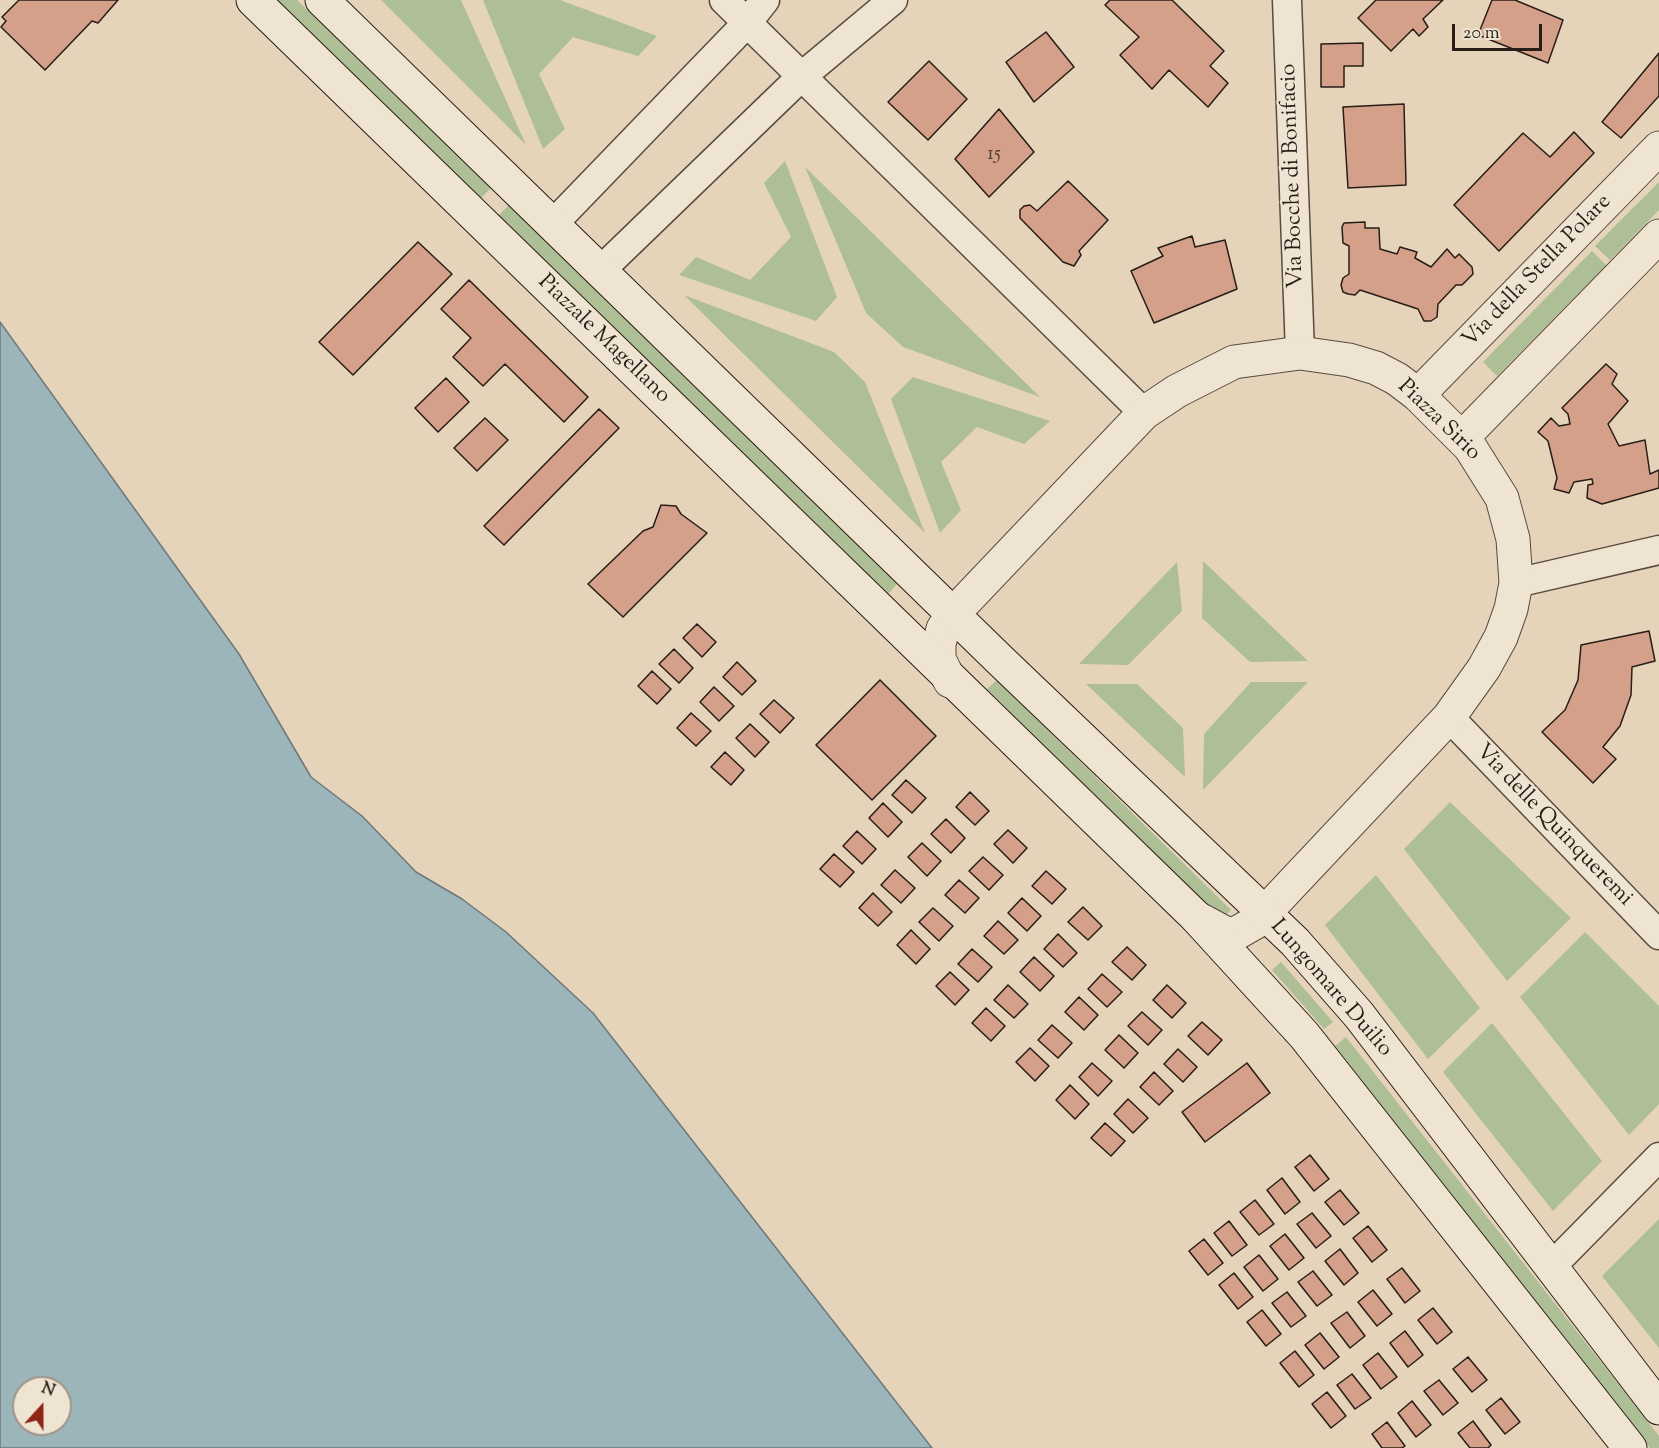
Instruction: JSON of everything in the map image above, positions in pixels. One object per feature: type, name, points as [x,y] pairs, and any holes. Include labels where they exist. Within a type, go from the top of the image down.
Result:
[{"type":"main road","name":"Piazzale Magellano","points":[[253,0],[890,618],[950,681]]},
{"type":"main road","name":"Piazzale Magellano","points":[[322,0],[953,614]]},
{"type":"main road","name":"Via della Stella Polare","points":[[1418,395],[1659,148]]},
{"type":"main road","points":[[1462,438],[1659,236]]},
{"type":"main road","name":"Piazza Sirio","points":[[950,681],[939,659],[939,644],[943,629],[953,614],[1144,413],[1186,385],[1218,368],[1260,356],[1300,353],[1349,360],[1376,368],[1418,395],[1462,438],[1483,465],[1502,498],[1513,539],[1516,583],[1509,617],[1497,645],[1449,717],[1358,811],[1265,914],[1247,928],[1234,934],[1214,929],[1197,918]]},
{"type":"main road","name":"Lungomare Duilio","points":[[953,614],[1295,942],[1359,1015],[1550,1268],[1659,1407]]},
{"type":"main road","points":[[950,681],[1197,918],[1304,1035],[1630,1448]]},
{"type":"street","points":[[724,0],[1144,413]]},
{"type":"street","points":[[552,225],[747,23],[765,0]]},
{"type":"street","name":"Piazzale Magellano","points":[[599,272],[801,77],[894,0]]},
{"type":"street","name":"Via Bocche di Bonifacio","points":[[1287,0],[1300,353]]},
{"type":"street","points":[[1516,583],[1659,550]]},
{"type":"street","name":"Via delle Quinqueremi","points":[[1449,717],[1612,889],[1659,935]]},
{"type":"street","points":[[1550,1268],[1659,1157]]},
{"type":"green space","points":[[274,0],[297,0],[491,188],[480,199]]},
{"type":"green space","points":[[381,0],[461,0],[526,145]]},
{"type":"green space","points":[[483,0],[560,0],[657,36],[638,56],[573,37],[539,74],[565,129],[543,149]]},
{"type":"green space","points":[[785,161],[837,297],[816,321],[679,275],[696,257],[750,280],[791,237],[764,183]]},
{"type":"green space","points":[[805,167],[1040,397],[903,347],[866,313]]},
{"type":"green space","points":[[1659,182],[1659,210],[1610,260],[1595,246]]},
{"type":"green space","points":[[510,204],[899,582],[888,594],[498,216]]},
{"type":"green space","points":[[1592,251],[1606,265],[1497,376],[1483,362]]},
{"type":"green space","points":[[684,295],[834,352],[865,382],[925,533]]},
{"type":"green space","points":[[913,377],[1050,421],[1024,444],[977,427],[941,462],[961,510],[940,533],[891,399]]},
{"type":"green space","points":[[1203,561],[1308,661],[1250,662],[1202,618]]},
{"type":"green space","points":[[1177,562],[1182,611],[1128,665],[1079,664]]},
{"type":"green space","points":[[997,680],[1231,910],[1222,919],[987,689]]},
{"type":"green space","points":[[1251,682],[1308,682],[1203,790],[1204,734]]},
{"type":"green space","points":[[1086,684],[1137,684],[1183,728],[1185,777]]},
{"type":"green space","points":[[1450,802],[1571,918],[1507,981],[1404,849]]},
{"type":"green space","points":[[1376,875],[1480,1008],[1428,1059],[1325,925]]},
{"type":"green space","points":[[1585,932],[1659,1006],[1659,1104],[1629,1135],[1520,997]]},
{"type":"green space","points":[[1281,962],[1333,1022],[1324,1029],[1272,970]]},
{"type":"green space","points":[[1492,1023],[1602,1161],[1553,1211],[1443,1072]]},
{"type":"green space","points":[[1346,1037],[1659,1436],[1659,1448],[1650,1448],[1335,1046]]},
{"type":"green space","points":[[1659,1219],[1659,1348],[1602,1276]]},
{"type":"water","points":[[0,322],[239,654],[311,777],[362,816],[416,872],[462,899],[506,932],[593,1013],[932,1448],[0,1448]]},
{"type":"building","points":[[19,0],[118,0],[98,23],[92,21],[45,70],[1,27],[6,21],[2,17]]},
{"type":"building","points":[[1110,0],[1172,0],[1224,51],[1210,66],[1228,83],[1208,107],[1169,70],[1152,89],[1120,55],[1139,37],[1105,5]]},
{"type":"building","points":[[1376,0],[1443,0],[1423,19],[1428,27],[1419,36],[1413,29],[1391,51],[1358,18]]},
{"type":"building","points":[[1492,0],[1515,0],[1563,20],[1548,63],[1478,35]]},
{"type":"building","points":[[1046,32],[1074,67],[1034,102],[1006,62]]},
{"type":"building","points":[[1363,43],[1363,66],[1344,66],[1344,87],[1321,87],[1321,44]]},
{"type":"building","points":[[1659,53],[1659,96],[1621,138],[1602,122]]},
{"type":"building","points":[[929,61],[967,99],[928,140],[888,102]]},
{"type":"building","points":[[1404,104],[1406,185],[1348,188],[1343,107]]},
{"type":"building","points":[[999,109],[1034,152],[989,197],[955,159]]},
{"type":"building","points":[[1574,132],[1594,153],[1499,251],[1454,205],[1523,133],[1550,157]]},
{"type":"building","points":[[1068,181],[1108,220],[1079,251],[1081,255],[1074,266],[1063,262],[1020,218],[1020,210],[1024,206],[1030,205],[1037,211]]},
{"type":"building","points":[[1365,222],[1365,228],[1379,228],[1380,249],[1397,254],[1400,247],[1417,252],[1415,258],[1431,267],[1447,249],[1455,258],[1459,254],[1472,267],[1473,274],[1462,285],[1456,285],[1438,304],[1437,317],[1431,321],[1424,321],[1418,309],[1360,290],[1355,295],[1343,292],[1341,285],[1343,278],[1349,274],[1349,246],[1343,243],[1342,227],[1344,223]]},
{"type":"building","points":[[1192,236],[1195,247],[1225,240],[1237,289],[1154,323],[1131,271],[1163,256],[1158,248]]},
{"type":"building","points":[[418,242],[452,274],[353,375],[319,342]]},
{"type":"building","points":[[469,280],[588,397],[564,422],[505,364],[483,386],[453,357],[471,338],[441,309]]},
{"type":"building","points":[[1606,364],[1617,374],[1612,384],[1628,401],[1608,424],[1619,446],[1645,440],[1650,474],[1659,470],[1659,488],[1602,504],[1587,498],[1588,485],[1593,484],[1592,479],[1574,482],[1569,493],[1554,489],[1557,478],[1548,441],[1538,432],[1551,418],[1559,426],[1570,424],[1568,414],[1562,408]]},
{"type":"building","points":[[446,378],[469,402],[438,432],[415,408]]},
{"type":"building","points":[[599,409],[619,428],[504,545],[484,526]]},
{"type":"building","points":[[485,418],[508,440],[477,471],[454,448]]},
{"type":"building","points":[[661,505],[676,506],[681,514],[707,533],[623,617],[588,584],[643,531],[653,527]]},
{"type":"building","points":[[697,624],[716,642],[702,657],[683,638]]},
{"type":"building","points":[[1649,631],[1655,661],[1632,667],[1631,695],[1620,726],[1603,747],[1616,759],[1593,783],[1542,732],[1565,710],[1578,680],[1581,645]]},
{"type":"building","points":[[674,649],[693,668],[679,683],[659,664]]},
{"type":"building","points":[[737,662],[756,681],[742,695],[723,677]]},
{"type":"building","points":[[652,671],[671,689],[657,704],[638,686]]},
{"type":"building","points":[[880,680],[936,736],[872,800],[816,745]]},
{"type":"building","points":[[714,687],[734,706],[719,721],[700,702]]},
{"type":"building","points":[[774,700],[794,718],[780,733],[760,714]]},
{"type":"building","points":[[691,713],[711,731],[696,746],[677,728]]},
{"type":"building","points":[[750,724],[769,742],[755,757],[736,738]]},
{"type":"building","points":[[725,752],[744,770],[731,785],[711,767]]},
{"type":"building","points":[[906,780],[926,798],[912,813],[892,795]]},
{"type":"building","points":[[970,792],[989,811],[975,825],[956,807]]},
{"type":"building","points":[[883,803],[902,822],[888,837],[869,818]]},
{"type":"building","points":[[946,819],[965,838],[951,853],[931,834]]},
{"type":"building","points":[[1008,830],[1027,848],[1013,863],[994,844]]},
{"type":"building","points":[[857,831],[876,849],[862,864],[843,846]]},
{"type":"building","points":[[922,843],[941,861],[927,876],[908,857]]},
{"type":"building","points":[[834,854],[854,872],[840,887],[820,869]]},
{"type":"building","points":[[983,857],[1003,875],[989,890],[969,871]]},
{"type":"building","points":[[895,870],[915,888],[901,903],[881,885]]},
{"type":"building","points":[[1046,871],[1066,889],[1052,904],[1032,886]]},
{"type":"building","points":[[959,880],[979,898],[965,913],[945,895]]},
{"type":"building","points":[[873,893],[892,912],[878,926],[859,908]]},
{"type":"building","points":[[1022,898],[1041,916],[1027,931],[1008,913]]},
{"type":"building","points":[[1083,907],[1102,926],[1088,940],[1068,922]]},
{"type":"building","points":[[933,908],[953,926],[939,941],[919,922]]},
{"type":"building","points":[[998,921],[1018,940],[1004,954],[984,936]]},
{"type":"building","points":[[911,930],[930,949],[916,964],[897,945]]},
{"type":"building","points":[[1058,934],[1077,953],[1063,967],[1044,949]]},
{"type":"building","points":[[1127,947],[1146,965],[1132,980],[1112,962]]},
{"type":"building","points":[[972,949],[992,967],[978,982],[958,964]]},
{"type":"building","points":[[1034,957],[1054,976],[1040,991],[1020,972]]},
{"type":"building","points":[[950,972],[969,990],[955,1005],[936,986]]},
{"type":"building","points":[[1102,974],[1122,992],[1107,1007],[1088,989]]},
{"type":"building","points":[[1008,985],[1028,1004],[1014,1018],[994,1000]]},
{"type":"building","points":[[1167,985],[1186,1003],[1172,1018],[1153,1000]]},
{"type":"building","points":[[1079,997],[1098,1015],[1084,1030],[1065,1012]]},
{"type":"building","points":[[986,1008],[1005,1026],[991,1041],[972,1023]]},
{"type":"building","points":[[1142,1012],[1162,1030],[1148,1045],[1128,1026]]},
{"type":"building","points":[[1202,1022],[1222,1040],[1208,1055],[1188,1036]]},
{"type":"building","points":[[1052,1025],[1072,1043],[1058,1058],[1038,1040]]},
{"type":"building","points":[[1119,1035],[1138,1053],[1124,1068],[1105,1050]]},
{"type":"building","points":[[1030,1048],[1049,1066],[1035,1081],[1016,1062]]},
{"type":"building","points":[[1178,1049],[1197,1067],[1183,1082],[1164,1064]]},
{"type":"building","points":[[1092,1063],[1112,1081],[1098,1096],[1079,1077]]},
{"type":"building","points":[[1247,1063],[1270,1093],[1205,1142],[1182,1112]]},
{"type":"building","points":[[1154,1072],[1173,1091],[1159,1105],[1140,1087]]},
{"type":"building","points":[[1070,1085],[1089,1104],[1075,1119],[1056,1100]]},
{"type":"building","points":[[1128,1099],[1148,1118],[1133,1133],[1114,1114]]},
{"type":"building","points":[[1105,1123],[1125,1141],[1111,1156],[1091,1138]]},
{"type":"building","points":[[1310,1155],[1329,1179],[1314,1191],[1295,1167]]},
{"type":"building","points":[[1282,1178],[1300,1202],[1285,1214],[1267,1190]]},
{"type":"building","points":[[1340,1190],[1359,1213],[1344,1225],[1325,1202]]},
{"type":"building","points":[[1255,1200],[1274,1224],[1259,1235],[1240,1212]]},
{"type":"building","points":[[1312,1213],[1331,1236],[1316,1248],[1297,1224]]},
{"type":"building","points":[[1229,1221],[1247,1245],[1232,1256],[1214,1233]]},
{"type":"building","points":[[1368,1226],[1387,1250],[1372,1262],[1353,1238]]},
{"type":"building","points":[[1285,1234],[1304,1258],[1289,1270],[1270,1246]]},
{"type":"building","points":[[1204,1239],[1223,1263],[1208,1275],[1189,1251]]},
{"type":"building","points":[[1340,1249],[1358,1273],[1344,1285],[1325,1261]]},
{"type":"building","points":[[1259,1255],[1278,1279],[1263,1291],[1244,1267]]},
{"type":"building","points":[[1402,1268],[1420,1291],[1405,1303],[1387,1279]]},
{"type":"building","points":[[1313,1271],[1332,1295],[1317,1306],[1298,1282]]},
{"type":"building","points":[[1234,1273],[1253,1297],[1238,1309],[1219,1285]]},
{"type":"building","points":[[1373,1290],[1392,1314],[1377,1326],[1358,1302]]},
{"type":"building","points":[[1287,1292],[1306,1316],[1291,1327],[1272,1303]]},
{"type":"building","points":[[1433,1308],[1452,1332],[1437,1344],[1418,1320]]},
{"type":"building","points":[[1262,1310],[1281,1334],[1266,1346],[1247,1322]]},
{"type":"building","points":[[1347,1312],[1365,1336],[1350,1348],[1331,1323]]},
{"type":"building","points":[[1405,1331],[1423,1355],[1408,1367],[1390,1343]]},
{"type":"building","points":[[1320,1333],[1339,1357],[1324,1369],[1305,1345]]},
{"type":"building","points":[[1295,1351],[1314,1375],[1299,1387],[1280,1363]]},
{"type":"building","points":[[1378,1353],[1397,1377],[1381,1389],[1363,1365]]},
{"type":"building","points":[[1468,1357],[1487,1380],[1472,1392],[1453,1369]]},
{"type":"building","points":[[1352,1374],[1371,1398],[1355,1409],[1337,1385]]},
{"type":"building","points":[[1439,1380],[1458,1403],[1443,1415],[1424,1391]]},
{"type":"building","points":[[1327,1392],[1346,1416],[1331,1428],[1312,1404]]},
{"type":"building","points":[[1501,1398],[1520,1422],[1505,1434],[1486,1410]]},
{"type":"building","points":[[1412,1401],[1431,1425],[1416,1437],[1398,1413]]},
{"type":"building","points":[[1473,1421],[1491,1445],[1488,1448],[1470,1448],[1458,1433]]},
{"type":"building","points":[[1387,1422],[1405,1446],[1402,1448],[1382,1448],[1372,1434]]}]
